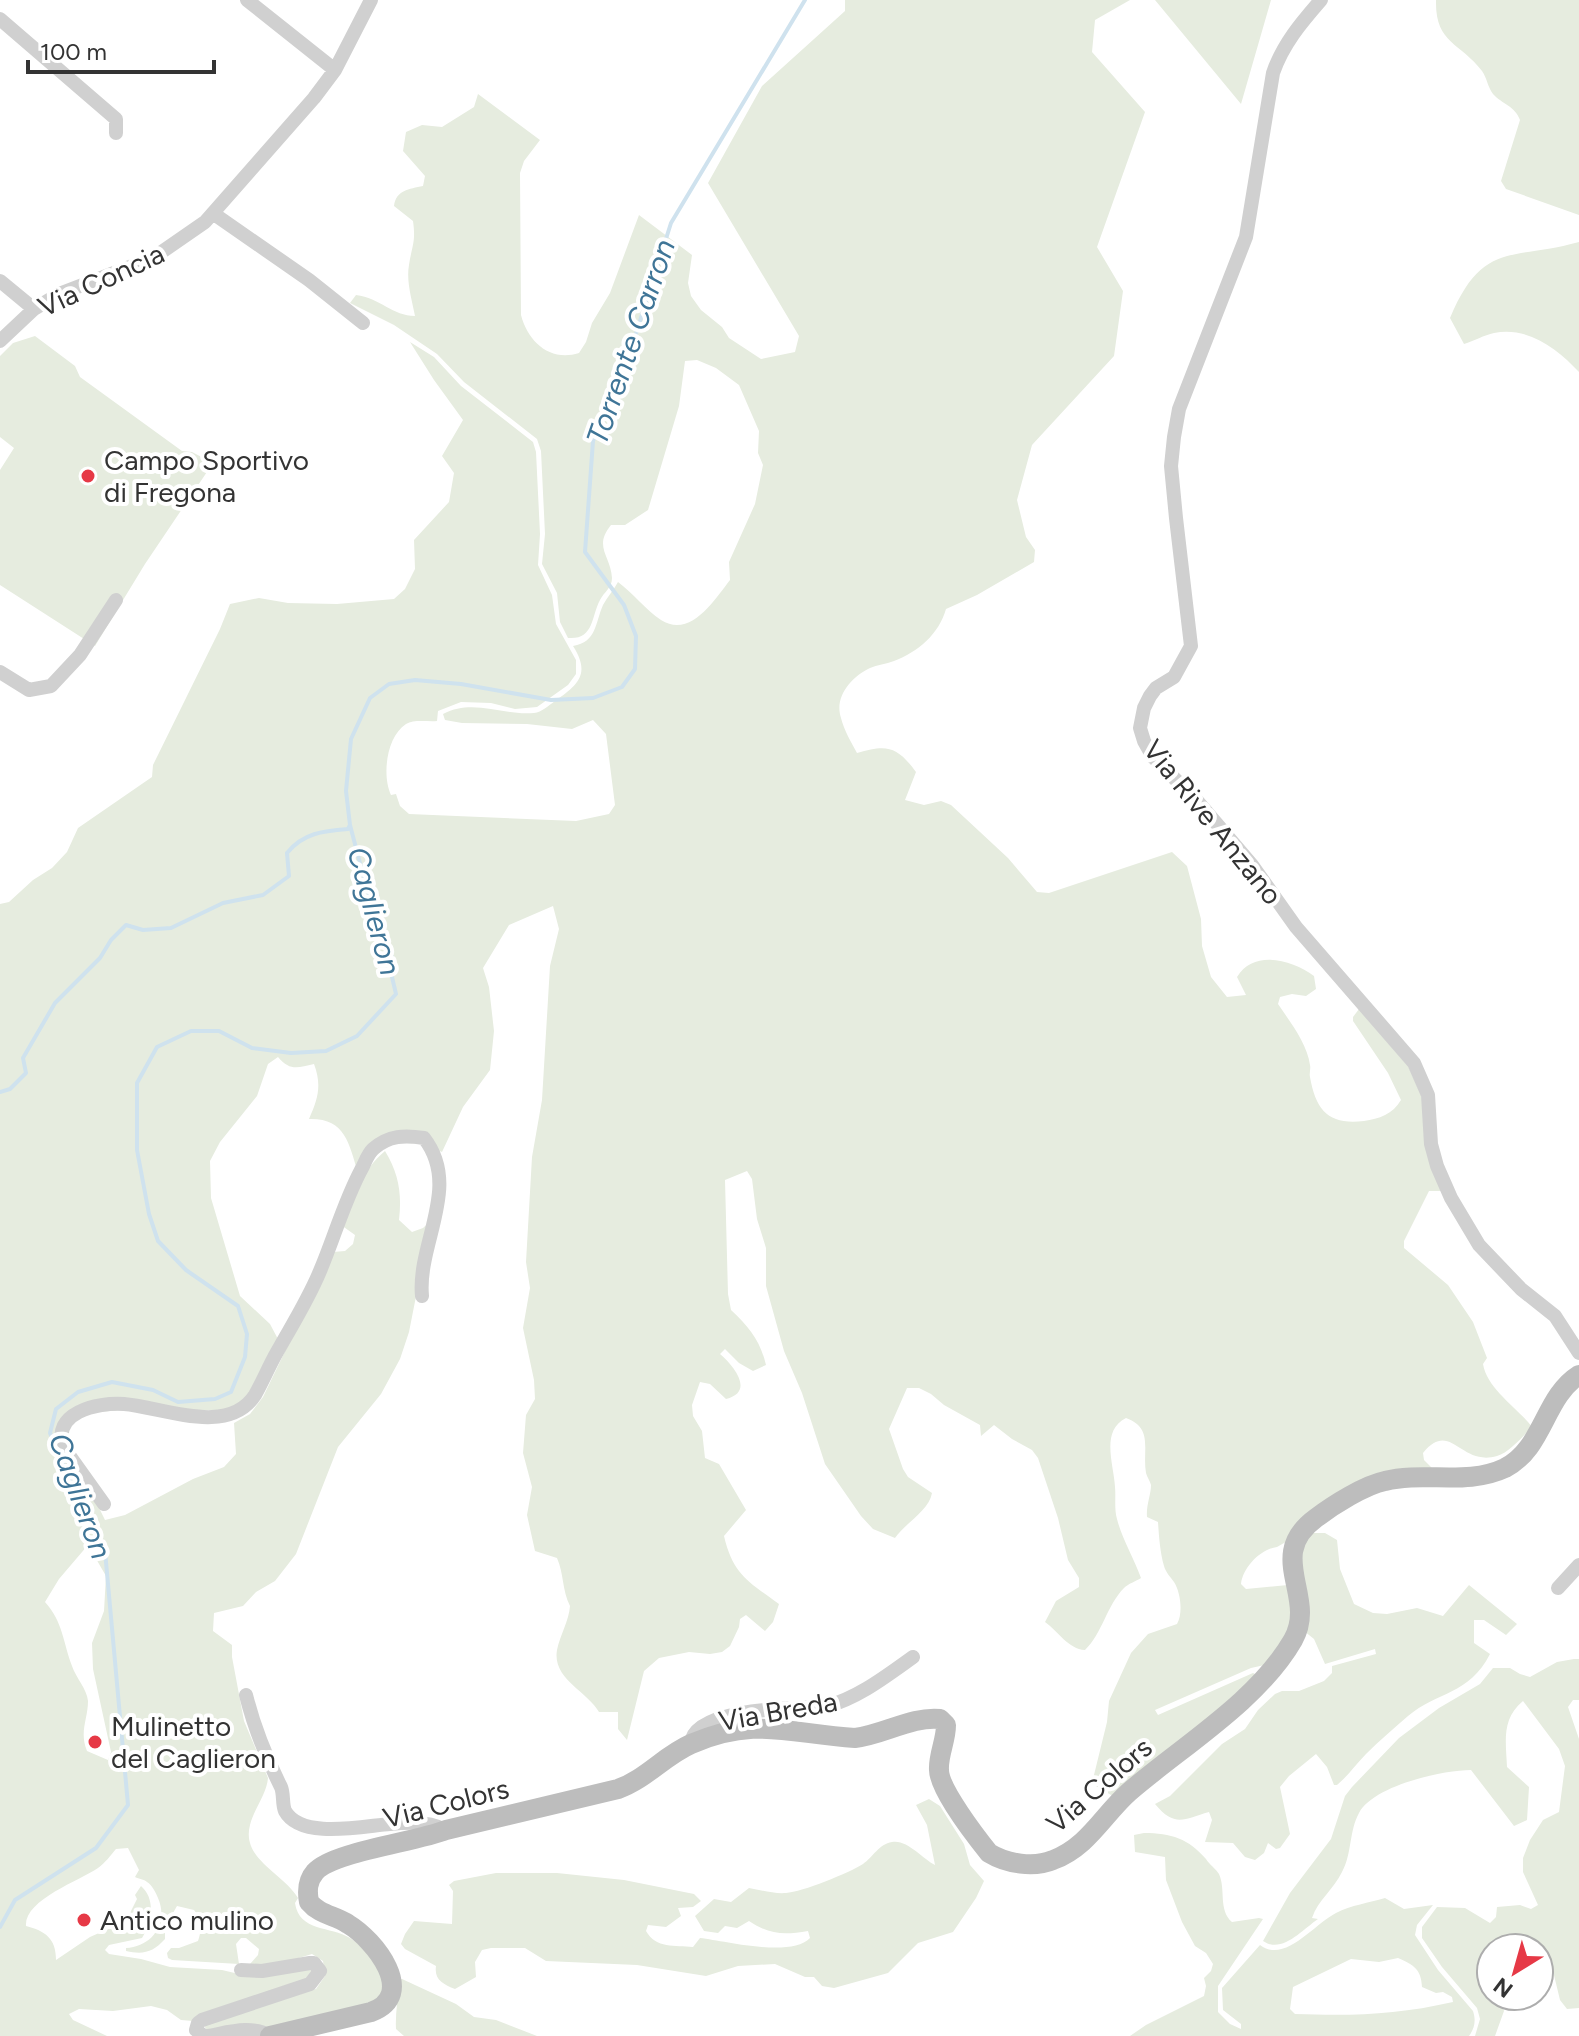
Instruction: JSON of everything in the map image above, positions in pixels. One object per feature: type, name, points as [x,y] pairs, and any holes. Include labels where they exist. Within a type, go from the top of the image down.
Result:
[{"type":"street","points":[[247,0],[335,70]]},
{"type":"street","name":"Via Concia","points":[[0,341],[34,309],[59,294],[153,258],[210,218],[335,70],[371,0]]},
{"type":"street","name":"Via Rive Anzano","points":[[1321,0],[1289,40],[1276,64],[1246,237],[1179,409],[1171,466],[1191,646],[1174,677],[1156,688],[1150,696],[1140,728],[1153,757],[1199,803],[1252,865],[1331,969],[1414,1063],[1428,1095],[1431,1144],[1451,1198],[1479,1245],[1521,1289],[1555,1316],[1579,1353]]},
{"type":"street","points":[[0,19],[116,119],[116,133]]},
{"type":"street","points":[[210,218],[309,280],[363,323]]},
{"type":"street","points":[[0,281],[34,309]]},
{"type":"street","points":[[0,672],[29,690],[51,686],[80,655],[116,600]]},
{"type":"street","points":[[104,1504],[64,1448],[60,1438],[64,1425],[76,1412],[106,1404],[126,1404],[200,1416],[224,1416],[242,1410],[254,1396],[307,1303],[354,1181],[373,1149],[395,1136],[424,1138],[433,1150],[441,1179],[437,1213],[421,1283],[422,1296]]},
{"type":"street","name":"Via Colors","points":[[271,2036],[371,2012],[382,2008],[392,1996],[393,1984],[388,1969],[361,1934],[347,1923],[321,1913],[309,1902],[308,1884],[313,1874],[335,1860],[636,1783],[691,1744],[737,1729],[759,1726],[855,1738],[929,1718],[940,1719],[946,1725],[946,1737],[940,1754],[940,1779],[979,1841],[999,1859],[1025,1863],[1053,1861],[1081,1844],[1127,1794],[1228,1713],[1280,1659],[1300,1624],[1301,1611],[1292,1566],[1293,1545],[1303,1530],[1316,1518],[1362,1490],[1387,1480],[1479,1476],[1508,1466],[1535,1441],[1562,1389],[1579,1375]]},
{"type":"street","points":[[1558,1588],[1579,1565]]},
{"type":"street","name":"Via Breda","points":[[691,1744],[690,1739],[696,1729],[720,1719],[753,1710],[836,1704],[877,1683],[913,1657]]},
{"type":"street","points":[[246,1695],[257,1737],[282,1788],[285,1811],[297,1823],[318,1830],[400,1823],[439,1826],[446,1830]]},
{"type":"street","points":[[241,1970],[262,1971],[314,1963],[320,1971],[310,1984],[202,2020],[196,2030],[206,2036],[244,2029],[260,2030],[271,2036]]},
{"type":"shaded area","points":[[845,0],[1130,0],[1095,20],[1092,52],[1145,112],[1097,247],[1123,291],[1114,356],[1032,445],[1017,500],[1026,537],[1035,550],[1034,562],[946,609],[933,634],[911,653],[870,668],[856,677],[842,695],[839,710],[848,736],[857,753],[884,748],[897,752],[916,772],[905,800],[924,805],[941,801],[951,805],[1008,858],[1037,892],[1049,893],[1172,852],[1187,866],[1201,919],[1202,946],[1211,977],[1227,997],[1246,995],[1237,977],[1244,968],[1263,960],[1295,965],[1314,976],[1316,989],[1306,996],[1292,994],[1280,997],[1278,1004],[1305,1049],[1316,1099],[1326,1114],[1342,1121],[1380,1117],[1394,1109],[1401,1100],[1388,1073],[1353,1021],[1359,1009],[1408,1066],[1421,1095],[1444,1191],[1429,1191],[1404,1241],[1404,1248],[1448,1285],[1473,1322],[1487,1358],[1483,1364],[1490,1382],[1532,1427],[1511,1448],[1497,1456],[1484,1458],[1449,1442],[1433,1444],[1423,1453],[1424,1460],[1434,1470],[1403,1475],[1254,1560],[1245,1571],[1241,1584],[1246,1589],[1288,1585],[1294,1627],[1269,1664],[1251,1668],[1155,1710],[1158,1715],[1253,1673],[1257,1675],[1116,1798],[1096,1786],[1093,1779],[1109,1701],[1131,1653],[1148,1634],[1177,1624],[1181,1609],[1180,1597],[1164,1566],[1158,1522],[1147,1517],[1151,1485],[1146,1473],[1144,1434],[1135,1422],[1126,1418],[1113,1431],[1110,1449],[1117,1519],[1141,1578],[1118,1595],[1085,1650],[1069,1643],[1045,1622],[1056,1601],[1079,1587],[1079,1578],[1068,1560],[1038,1458],[1032,1450],[994,1425],[981,1436],[980,1425],[931,1394],[919,1388],[907,1388],[889,1429],[908,1477],[932,1493],[922,1511],[895,1538],[873,1529],[825,1464],[802,1393],[784,1351],[766,1286],[766,1248],[757,1219],[752,1179],[747,1171],[725,1180],[728,1294],[731,1310],[753,1334],[766,1365],[753,1371],[725,1349],[720,1354],[736,1372],[741,1385],[739,1391],[726,1399],[710,1384],[700,1382],[692,1405],[693,1416],[702,1431],[705,1458],[719,1464],[746,1510],[724,1536],[732,1560],[744,1576],[779,1604],[773,1622],[765,1631],[746,1615],[740,1619],[730,1646],[722,1652],[689,1652],[659,1658],[644,1671],[627,1740],[618,1729],[618,1712],[599,1712],[560,1669],[557,1650],[570,1606],[557,1558],[535,1551],[527,1515],[532,1487],[523,1453],[526,1415],[535,1399],[523,1328],[530,1288],[526,1262],[532,1157],[542,1100],[550,966],[559,929],[553,906],[509,925],[483,968],[489,987],[494,1031],[490,1070],[463,1107],[442,1152],[423,1144],[391,1142],[358,1173],[344,1134],[331,1123],[309,1119],[318,1092],[314,1064],[294,1067],[286,1065],[278,1057],[268,1064],[257,1096],[220,1142],[210,1161],[211,1198],[240,1296],[270,1324],[279,1341],[247,1411],[136,1409],[86,1413],[62,1433],[105,1520],[125,1515],[193,1479],[224,1467],[236,1454],[234,1423],[250,1414],[263,1397],[333,1252],[345,1251],[353,1244],[355,1235],[341,1225],[364,1176],[385,1151],[398,1184],[399,1220],[412,1232],[423,1228],[436,1216],[400,1359],[381,1394],[338,1447],[296,1554],[275,1581],[256,1592],[243,1606],[214,1613],[213,1631],[232,1645],[244,1721],[268,1778],[250,1825],[252,1847],[265,1865],[298,1898],[295,1903],[303,1919],[350,1938],[369,1955],[382,1976],[383,2001],[270,2027],[207,2031],[204,2025],[293,1992],[316,1989],[325,1976],[323,1961],[312,1954],[279,1964],[250,1964],[259,1949],[246,1938],[241,1938],[236,1944],[239,1964],[172,1960],[167,1953],[171,1948],[198,1941],[201,1929],[194,1910],[177,1906],[165,1927],[165,1939],[161,1943],[148,1951],[126,1951],[126,1948],[144,1943],[156,1932],[160,1925],[161,1907],[151,1885],[135,1877],[139,1870],[128,1848],[116,1849],[98,1868],[43,1900],[28,1917],[26,1926],[39,1930],[52,1941],[56,1960],[90,1937],[126,1921],[141,1886],[151,1904],[145,1932],[142,1938],[109,1945],[105,1950],[109,1954],[170,1967],[222,1970],[243,1975],[310,1968],[313,1977],[193,2021],[181,2020],[167,2010],[151,2006],[113,2011],[79,2009],[69,2014],[73,2020],[107,2036],[0,2036],[0,904],[9,902],[52,868],[67,852],[78,828],[152,777],[153,765],[230,604],[259,598],[288,603],[337,604],[394,599],[405,589],[415,569],[414,540],[449,502],[454,473],[442,456],[463,420],[410,342],[434,357],[461,386],[533,442],[540,534],[538,565],[552,595],[556,624],[576,660],[576,674],[568,685],[537,707],[515,709],[491,703],[461,702],[438,711],[437,721],[409,722],[399,730],[390,747],[387,778],[391,795],[396,794],[400,806],[409,814],[576,821],[609,814],[615,805],[606,734],[593,720],[572,729],[527,724],[462,723],[445,720],[443,714],[454,709],[477,707],[534,713],[563,695],[576,684],[581,671],[573,646],[591,636],[603,605],[618,582],[655,616],[672,625],[692,621],[709,606],[730,580],[729,562],[755,504],[763,465],[758,453],[759,431],[739,385],[716,368],[697,360],[685,361],[679,406],[648,510],[625,525],[611,525],[606,533],[603,546],[611,570],[611,585],[600,600],[587,631],[576,638],[568,638],[560,622],[557,593],[542,564],[545,534],[541,451],[537,439],[464,382],[437,354],[394,325],[350,303],[356,295],[415,316],[408,277],[414,239],[413,221],[394,206],[400,193],[423,186],[425,176],[403,151],[406,132],[422,125],[442,127],[474,107],[478,94],[540,140],[524,161],[520,173],[521,315],[529,334],[542,348],[559,355],[579,353],[610,293],[639,215],[692,255],[688,283],[691,296],[729,338],[761,359],[795,352],[799,336],[708,183],[762,86],[845,11]],"holes":[[[88,1545],[106,1576],[104,1611],[92,1643],[93,1669],[111,1752],[108,1760],[87,1751],[84,1732],[87,1697],[72,1666],[59,1625],[45,1602],[59,1579]]]},
{"type":"shaded area","points":[[1155,0],[1271,0],[1241,104]]},
{"type":"shaded area","points":[[1436,0],[1579,0],[1579,215],[1506,189],[1501,181],[1520,120],[1515,111],[1493,94],[1474,61],[1444,34]]},
{"type":"shaded area","points":[[1579,242],[1579,372],[1552,348],[1519,333],[1494,333],[1464,344],[1450,318],[1462,293],[1487,265],[1517,254]]},
{"type":"shaded area","points":[[35,336],[75,366],[80,377],[182,451],[192,452],[213,463],[145,564],[95,646],[0,585],[0,470],[14,448],[0,437],[0,356],[13,343]]},
{"type":"shaded area","points":[[1313,1533],[1325,1533],[1337,1540],[1340,1569],[1354,1604],[1373,1613],[1387,1614],[1417,1608],[1443,1616],[1469,1585],[1517,1624],[1506,1635],[1484,1620],[1474,1620],[1474,1643],[1490,1654],[1482,1667],[1463,1685],[1408,1716],[1337,1785],[1334,1785],[1327,1767],[1316,1754],[1289,1776],[1280,1787],[1290,1834],[1280,1848],[1276,1849],[1268,1843],[1264,1853],[1255,1860],[1245,1857],[1233,1843],[1205,1842],[1212,1820],[1209,1812],[1180,1820],[1168,1816],[1155,1804],[1170,1796],[1222,1744],[1245,1729],[1258,1710],[1275,1694],[1299,1691],[1324,1681],[1332,1673],[1332,1666],[1376,1654],[1375,1649],[1325,1664],[1314,1639],[1304,1631],[1297,1550]]},
{"type":"shaded area","points":[[1579,1659],[1579,1700],[1573,1700],[1568,1707],[1579,1739],[1579,2008],[1567,2009],[1560,2000],[1555,1979],[1555,1932],[1475,1932],[1475,2006],[1422,1938],[1422,1927],[1437,1907],[1465,1908],[1490,1923],[1496,1917],[1497,1907],[1520,1905],[1531,1909],[1538,1905],[1523,1872],[1523,1858],[1543,1820],[1559,1812],[1565,1766],[1559,1749],[1523,1701],[1508,1723],[1506,1749],[1507,1767],[1529,1787],[1527,1820],[1514,1826],[1471,1770],[1427,1776],[1393,1788],[1367,1803],[1359,1813],[1345,1865],[1312,1918],[1318,1919],[1285,1943],[1277,1945],[1263,1941],[1290,1893],[1331,1839],[1345,1796],[1399,1738],[1439,1708],[1480,1684],[1493,1668],[1510,1668],[1530,1677],[1557,1662]]},
{"type":"shaded area","points":[[929,1799],[940,1806],[964,1844],[970,1865],[984,1881],[976,1898],[953,1932],[918,1943],[888,1973],[834,1988],[822,1986],[814,1977],[805,1977],[775,1964],[738,1966],[706,1976],[637,1965],[546,1961],[525,1948],[491,1948],[482,1950],[475,1962],[476,1977],[455,1989],[440,1981],[436,1966],[401,1944],[414,1921],[452,1924],[453,1891],[449,1885],[454,1881],[496,1873],[557,1873],[624,1880],[694,1894],[701,1901],[693,1907],[678,1908],[681,1916],[666,1927],[648,1925],[646,1931],[650,1937],[666,1945],[693,1947],[700,1938],[774,1948],[801,1944],[810,1938],[808,1931],[777,1933],[749,1921],[737,1928],[725,1926],[718,1933],[704,1931],[695,1916],[714,1899],[731,1902],[749,1888],[786,1893],[825,1882],[863,1864],[887,1843],[903,1843],[935,1865],[927,1825],[916,1805]]},
{"type":"shaded area","points":[[1163,1834],[1186,1842],[1200,1852],[1219,1874],[1225,1912],[1232,1922],[1263,1919],[1218,1986],[1218,2012],[1230,2024],[1241,2029],[1241,2024],[1223,2010],[1222,1988],[1260,1945],[1279,1950],[1299,1940],[1336,1913],[1385,1898],[1404,1909],[1433,1905],[1417,1925],[1415,1935],[1438,1970],[1473,2011],[1471,2033],[1469,2036],[1130,2036],[1204,1996],[1204,1978],[1213,1964],[1206,1953],[1195,1946],[1182,1922],[1166,1880],[1165,1857],[1135,1852],[1134,1835]],"holes":[[[1398,1958],[1418,1972],[1422,1987],[1436,1993],[1443,1992],[1452,1997],[1453,2002],[1412,2010],[1355,2015],[1295,2014],[1290,2009],[1293,1987],[1351,1959],[1379,1962]]]},
{"type":"shaded area","points":[[402,1979],[456,2004],[474,2017],[496,2020],[537,2036],[404,2036],[396,2029],[398,1980]]},
{"type":"shaded area","points":[[1478,2012],[1504,2012],[1495,2036],[1475,2036],[1480,2019]]},
{"type":"waterway","name":"Torrente Carron","points":[[0,1092],[10,1089],[26,1073],[23,1058],[55,1003],[100,958],[111,940],[126,925],[143,930],[171,928],[223,903],[263,895],[289,876],[287,853],[293,846],[322,832],[348,829],[346,791],[351,739],[370,698],[389,684],[415,680],[461,684],[551,700],[593,698],[622,687],[635,669],[636,636],[624,605],[585,552],[593,441],[621,381],[671,223],[805,0]]},
{"type":"waterway","name":"Caglieron","points":[[0,1927],[15,1900],[96,1848],[128,1805],[105,1551],[84,1514],[50,1433],[56,1409],[78,1392],[112,1382],[153,1390],[178,1402],[215,1399],[231,1392],[245,1357],[247,1334],[238,1306],[186,1270],[158,1241],[149,1214],[137,1150],[137,1083],[157,1047],[191,1031],[219,1031],[252,1048],[291,1053],[326,1051],[357,1036],[396,994],[392,977],[394,963],[366,886],[350,825]]},
{"type":"place","name":"Campo Sportivo di Fregona","points":[[88,476]]},
{"type":"place","name":"Mulinetto del Caglieron","points":[[95,1742]]},
{"type":"place","name":"Antico mulino","points":[[84,1920]]}]
